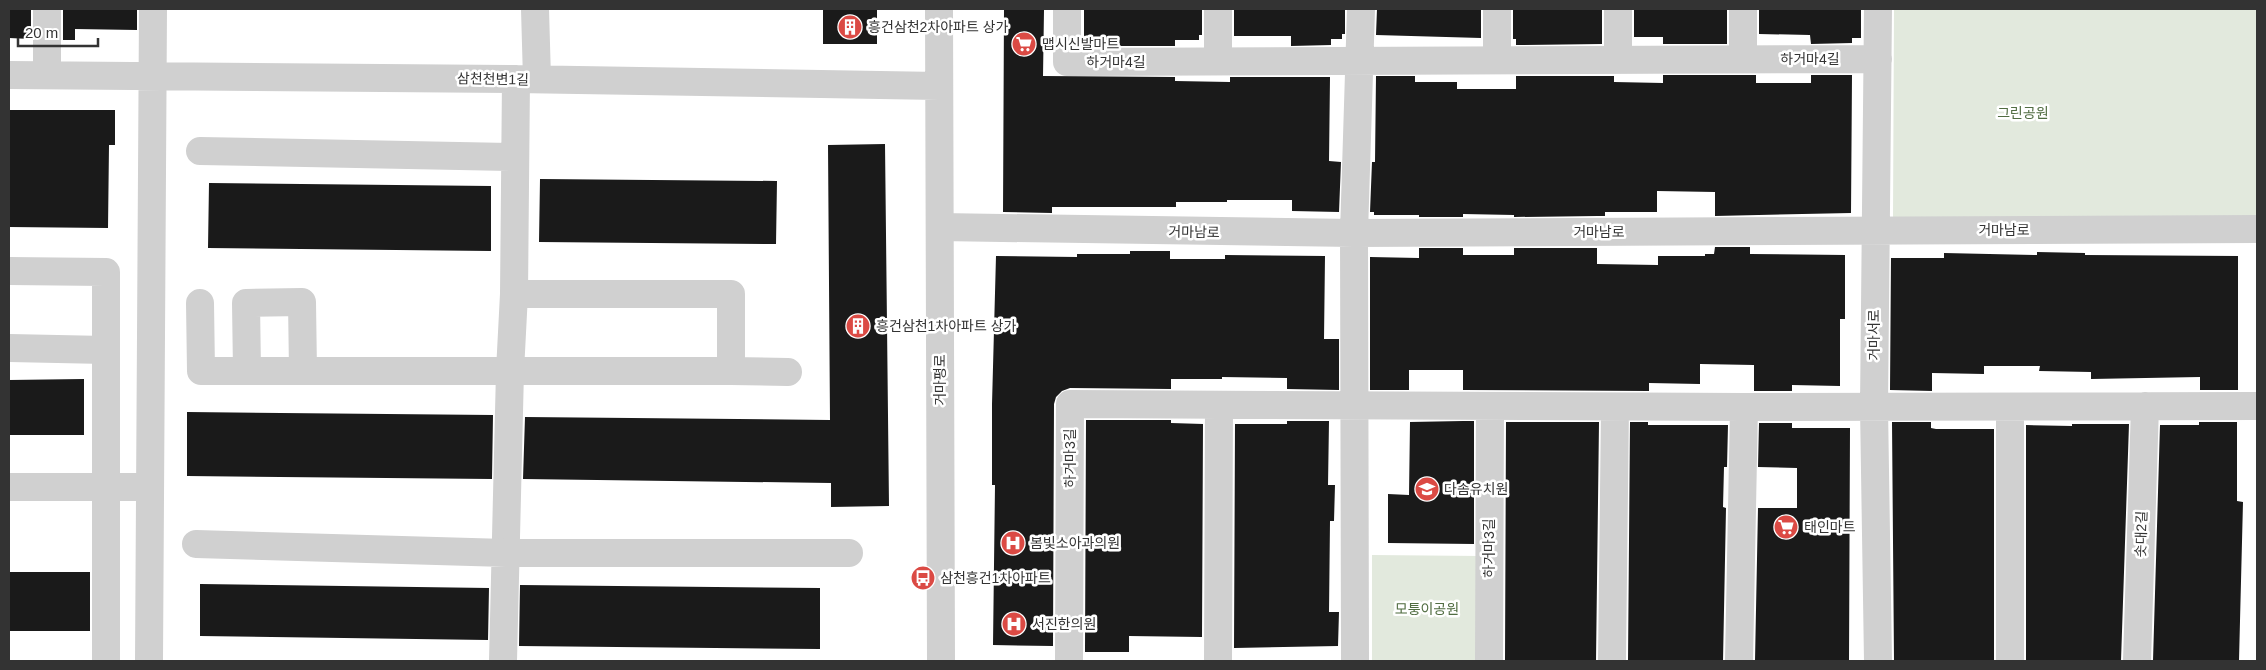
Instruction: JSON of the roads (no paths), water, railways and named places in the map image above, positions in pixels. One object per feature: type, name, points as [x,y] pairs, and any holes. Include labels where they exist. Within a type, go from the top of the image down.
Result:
[{"type":"street","points":[[47,9],[48,75]]},
{"type":"street","points":[[149,661],[153,9]]},
{"type":"street","points":[[503,661],[510,371],[514,294],[515,157],[535,9]]},
{"type":"street","name":"거마평로","points":[[939,9],[941,661]]},
{"type":"street","name":"하거마4길","points":[[1067,9],[1066,62],[1878,59]]},
{"type":"street","points":[[1218,9],[1218,61]]},
{"type":"street","points":[[1355,661],[1354,233],[1361,61],[1361,9]]},
{"type":"street","points":[[1497,9],[1497,60]]},
{"type":"street","points":[[1618,9],[1618,60]]},
{"type":"street","points":[[1743,9],[1743,60]]},
{"type":"street","name":"거마서로","points":[[1878,9],[1874,230],[1874,407],[1878,661]]},
{"type":"street","name":"삼천천변1길","points":[[9,75],[526,79],[940,86]]},
{"type":"street","points":[[200,151],[515,157]]},
{"type":"street","name":"거마남로","points":[[940,227],[1354,233],[2257,229]]},
{"type":"street","points":[[9,271],[106,272],[106,661]]},
{"type":"street","points":[[514,294],[731,294],[731,370]]},
{"type":"street","points":[[247,371],[246,303],[302,302],[303,371]]},
{"type":"street","points":[[200,303],[201,371],[731,370],[788,372]]},
{"type":"street","points":[[9,348],[106,350]]},
{"type":"street","name":"하거마3길","points":[[1069,661],[1070,404],[1874,407]]},
{"type":"street","points":[[1218,661],[1219,405]]},
{"type":"street","name":"하거마3길","points":[[1488,661],[1490,406]]},
{"type":"street","name":"솟대2길","points":[[2138,661],[2145,406]]},
{"type":"street","points":[[1874,407],[2257,406]]},
{"type":"street","points":[[1612,661],[1615,407]]},
{"type":"street","points":[[1739,661],[1744,407]]},
{"type":"street","points":[[2010,407],[2010,661]]},
{"type":"street","points":[[9,487],[150,487]]},
{"type":"street","points":[[196,544],[506,553],[849,553]]},
{"type":"place","name":"흥건삼천2차아파트 상가","points":[[850,27]]},
{"type":"place","name":"맵시신발마트","points":[[1024,44]]},
{"type":"place","name":"흥건삼천1차아파트 상가","points":[[858,326]]},
{"type":"place","name":"다솜유치원","points":[[1427,489]]},
{"type":"place","name":"태인마트","points":[[1786,527]]},
{"type":"place","name":"봄빛소아과의원","points":[[1013,543]]},
{"type":"place","name":"삼천흥건1차아파트","points":[[923,578]]},
{"type":"place","name":"서진한의원","points":[[1014,624]]},
{"type":"park label","name":"그린공원","points":[[2023,113]]},
{"type":"park label","name":"모퉁이공원","points":[[1427,609]]}]
